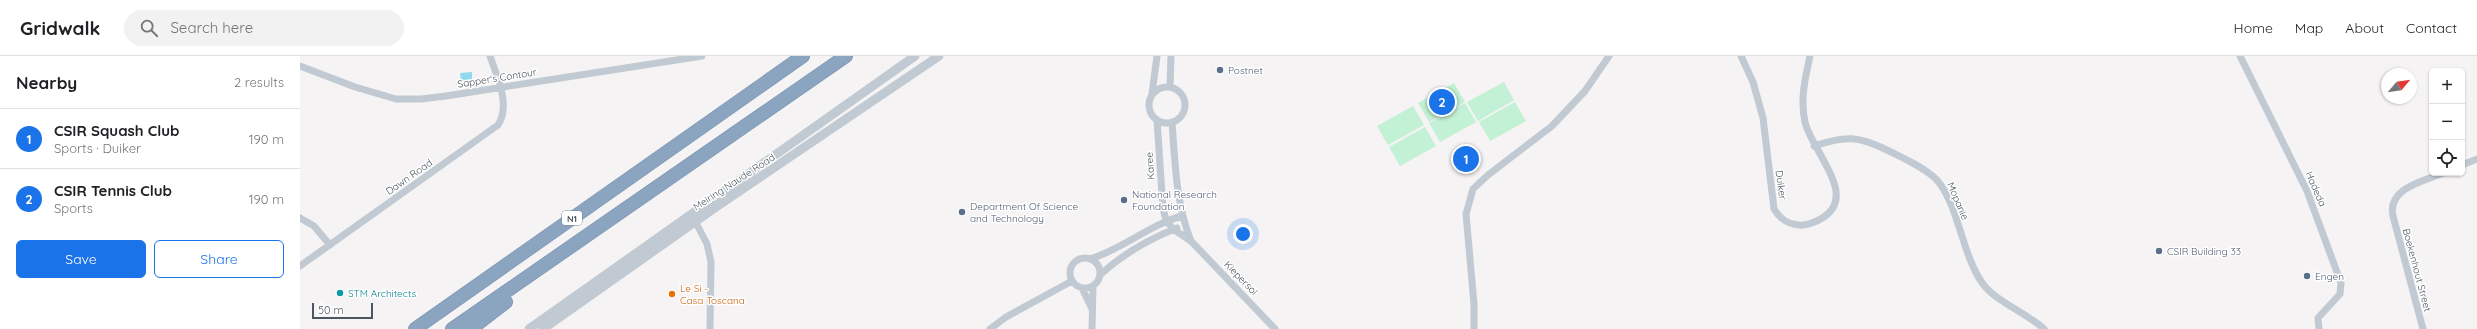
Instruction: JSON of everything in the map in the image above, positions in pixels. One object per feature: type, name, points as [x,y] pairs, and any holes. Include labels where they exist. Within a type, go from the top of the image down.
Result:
[{"type":"highway","name":"N1","points":[[415,329],[803,56]]},
{"type":"highway","name":"N1","points":[[452,329],[846,56]]},
{"type":"highway","points":[[471,329],[629,207]]},
{"type":"street","name":"Dawn Road","points":[[300,266],[494,128],[500,121],[503,110],[500,88],[490,56]]},
{"type":"street","name":"Sapper's Contour","points":[[300,66],[355,87],[401,100],[421,100],[702,56]]},
{"type":"street","name":"Meiring Naude Road","points":[[543,329],[914,56]]},
{"type":"street","points":[[914,56],[924,67]]},
{"type":"street","name":"Meiring Naude Road","points":[[529,329],[693,218],[939,56]]},
{"type":"street","points":[[1152,94],[1160,88],[1170,87],[1178,90],[1183,96],[1185,104],[1182,115],[1172,122],[1157,120],[1150,111],[1149,100],[1152,94],[1158,56]]},
{"type":"street","points":[[1170,87],[1171,56]]},
{"type":"street","points":[[1474,329],[1474,304],[1466,214],[1473,189],[1488,175],[1552,126],[1585,91],[1609,56]]},
{"type":"street","name":"Duiker","points":[[1741,56],[1753,82],[1763,118],[1773,205],[1780,217],[1791,224],[1806,225],[1817,221],[1832,211],[1836,201],[1836,184],[1808,134],[1803,108],[1810,56]]},
{"type":"street","name":"Hadeda","points":[[2240,56],[2307,191],[2341,283],[2340,294],[2318,318],[2319,329]]},
{"type":"street","name":"Karee","points":[[1157,120],[1163,209],[1166,220]]},
{"type":"street","points":[[1172,122],[1182,216],[1191,241]]},
{"type":"street","name":"Mopanie","points":[[1814,146],[1842,138],[1857,138],[1870,142],[1929,174],[1938,182],[1947,197],[1973,268],[1982,283],[2044,329]]},
{"type":"street","points":[[2465,164],[2477,159]]},
{"type":"street","name":"Boekenhout Street","points":[[2423,329],[2393,216],[2393,204],[2401,192],[2436,176]]},
{"type":"street","points":[[1093,310],[1082,288],[1072,281],[1070,274],[1073,265],[1082,258],[1090,259],[1123,246],[1166,220],[1182,216]]},
{"type":"street","points":[[300,218],[314,226],[330,245]]},
{"type":"street","points":[[693,218],[707,244],[711,262],[710,329]]},
{"type":"street","points":[[1166,220],[1173,229],[1191,241]]},
{"type":"street","points":[[1082,288],[1093,286],[1099,281],[1101,274],[1115,261],[1136,248],[1184,225]]},
{"type":"street","name":"Kiepersol","points":[[1191,241],[1275,329]]},
{"type":"street","points":[[1090,259],[1098,265],[1101,274]]},
{"type":"street","points":[[990,329],[1006,317],[1072,281]]},
{"type":"street","points":[[1092,329],[1093,286]]},
{"type":"green space","points":[[1504,82],[1514,100],[1478,121],[1467,102]]},
{"type":"green space","points":[[1454,83],[1465,102],[1429,122],[1418,103]]},
{"type":"green space","points":[[1515,102],[1526,121],[1490,141],[1479,122]]},
{"type":"green space","points":[[1465,103],[1476,122],[1440,142],[1429,123]]},
{"type":"green space","points":[[1413,106],[1424,125],[1388,145],[1377,126]]},
{"type":"green space","points":[[1425,127],[1436,146],[1400,166],[1389,147]]},
{"type":"water","points":[[472,72],[472,80],[461,82],[460,73]]},
{"type":"place","name":"Postnet","points":[[1220,70]]},
{"type":"place","name":"CSIR Tennis Club","points":[[1442,102]]},
{"type":"place","name":"CSIR Squash Club","points":[[1466,159]]},
{"type":"place","name":"National Research Foundation","points":[[1124,200]]},
{"type":"place","name":"Department Of Science and Technology","points":[[962,212]]},
{"type":"place","name":"CSIR Building 33","points":[[2159,251]]},
{"type":"place","name":"Engen","points":[[2307,276]]},
{"type":"place","name":"STM Architects","points":[[340,293]]},
{"type":"place","name":"Le Si - Casa Toscana","points":[[672,294]]}]
